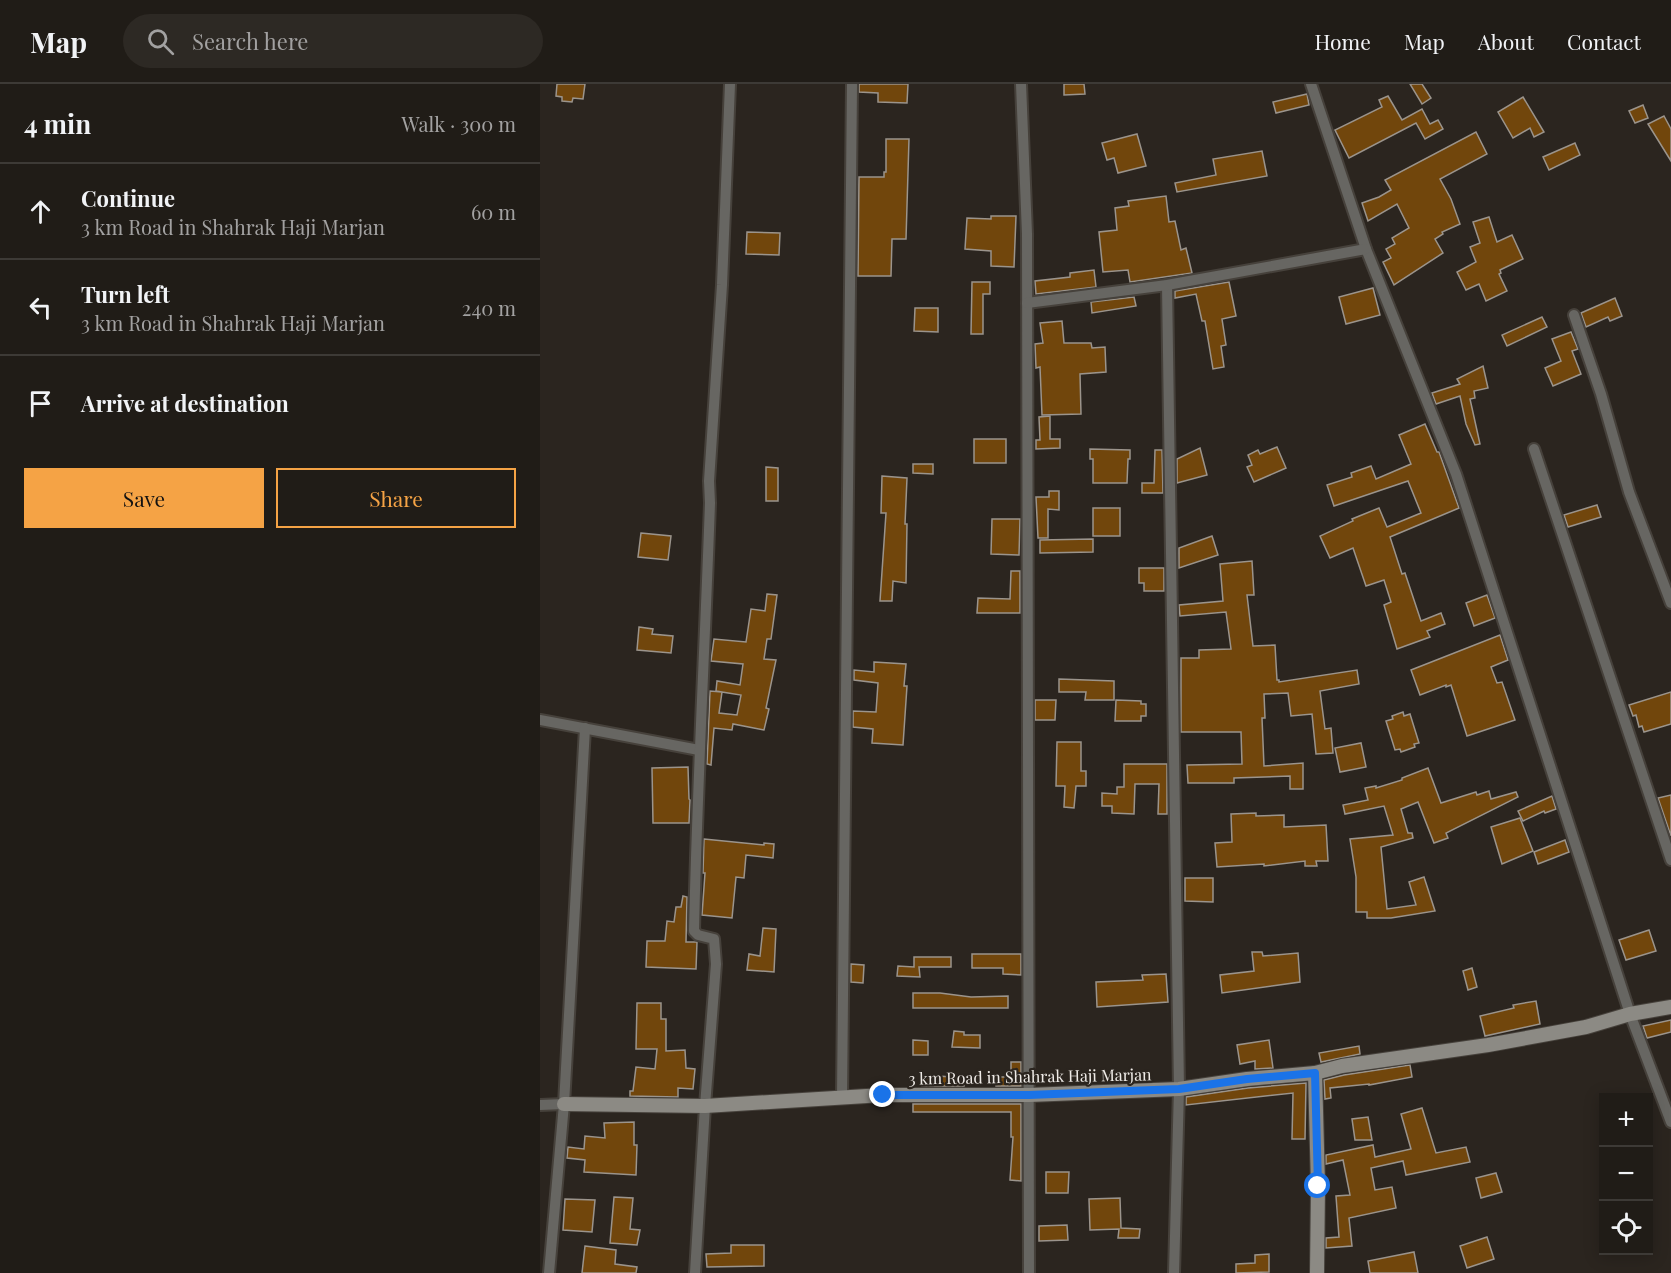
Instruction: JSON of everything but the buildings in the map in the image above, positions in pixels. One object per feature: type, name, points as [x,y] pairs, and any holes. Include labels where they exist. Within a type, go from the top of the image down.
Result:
[{"type":"street","points":[[695,1273],[716,964],[714,939],[698,935],[694,931],[709,481],[722,285],[730,84]]},
{"type":"street","points":[[842,1098],[852,84]]},
{"type":"street","points":[[1021,84],[1027,234],[1029,1273]]},
{"type":"street","points":[[1311,84],[1366,249],[1456,474],[1630,1014],[1671,1122]]},
{"type":"street","points":[[1027,303],[1167,285],[1366,249]]},
{"type":"street","points":[[1167,285],[1179,1089],[1174,1273]]},
{"type":"street","points":[[1574,315],[1601,394],[1629,492],[1671,603]]},
{"type":"street","points":[[1534,448],[1671,860]]},
{"type":"street","points":[[540,720],[699,750]]},
{"type":"street","points":[[549,1273],[564,1104],[585,728]]},
{"type":"street","name":"3 km Road in Shahrak Haji Marjan","points":[[564,1104],[705,1106],[883,1095],[1029,1095],[1179,1089],[1247,1079],[1315,1073],[1342,1066],[1488,1045],[1586,1027],[1630,1014],[1671,1007]]},
{"type":"street","points":[[1315,1073],[1318,1186],[1317,1273]]},
{"type":"street","points":[[540,1105],[564,1104]]},
{"type":"route","points":[[883,1095],[1029,1095],[1179,1089],[1247,1079],[1315,1073],[1318,1186]]}]
